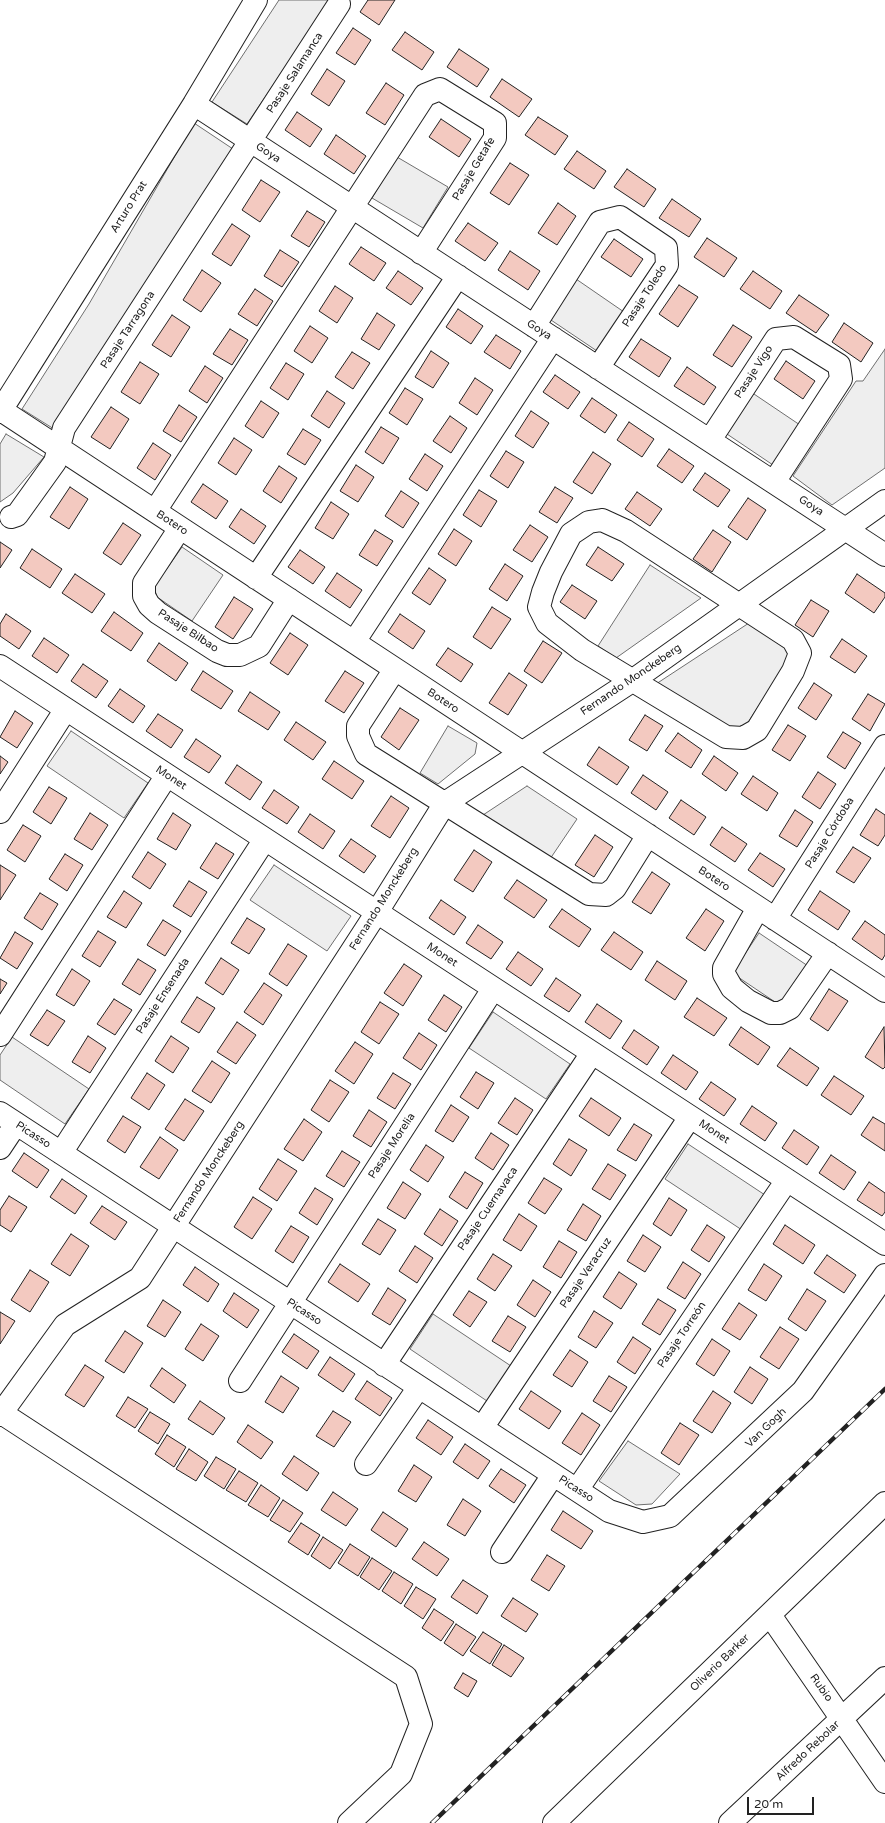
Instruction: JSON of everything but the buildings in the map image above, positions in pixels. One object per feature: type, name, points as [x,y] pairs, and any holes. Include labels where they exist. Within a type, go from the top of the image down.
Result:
[{"type":"street","name":"Arturo Prat","points":[[1,411],[194,104],[256,0]]},
{"type":"street","name":"Pasaje Salamanca","points":[[250,141],[339,4]]},
{"type":"street","name":"Pasaje Getafe","points":[[352,208],[425,95],[440,89],[494,124],[495,138],[421,253]]},
{"type":"street","name":"Goya","points":[[194,104],[885,555]]},
{"type":"street","name":"Pasaje Tarragona","points":[[11,517],[17,515],[22,509],[55,462],[60,448],[64,428],[250,141]]},
{"type":"street","points":[[155,511],[352,208]]},
{"type":"street","name":"Pasaje Toledo","points":[[534,326],[600,222],[620,217],[666,248],[668,265],[598,368]]},
{"type":"street","points":[[256,578],[458,276]]},
{"type":"street","name":"Pasaje Vigo","points":[[710,440],[776,338],[794,336],[839,365],[841,379],[774,482]]},
{"type":"street","points":[[354,642],[553,338]]},
{"type":"street","name":"Botero","points":[[1,411],[60,448],[885,991]]},
{"type":"street","name":"Fernando Monckeberg","points":[[1,1413],[65,1325],[140,1278],[377,912],[444,804],[632,680],[740,606],[885,501]]},
{"type":"street","points":[[602,520],[626,531],[793,640],[800,653],[793,671],[756,730],[743,738],[726,737],[632,680],[561,636],[546,623],[539,607],[542,592],[571,534],[589,522],[602,520]]},
{"type":"street","name":"Pasaje Bilbao","points":[[180,528],[144,583],[144,596],[158,613],[217,651],[227,655],[240,655],[259,646],[289,599]]},
{"type":"street","name":"Monet","points":[[0,666],[885,1244]]},
{"type":"street","points":[[395,669],[358,726],[358,736],[361,746],[366,754],[589,894],[597,896],[606,895],[614,888],[648,835]]},
{"type":"street","points":[[0,812],[66,709]]},
{"type":"street","name":"Pasaje Córdoba","points":[[828,953],[790,1008],[780,1013],[772,1012],[748,1001],[732,988],[724,974],[724,968],[767,913],[885,746]]},
{"type":"street","points":[[0,1035],[167,775]]},
{"type":"street","name":"Pasaje Ensenada","points":[[61,1153],[265,839]]},
{"type":"street","name":"Pasaje Morelia","points":[[240,1381],[494,989]]},
{"type":"street","name":"Pasaje Cuernavaca","points":[[384,1365],[592,1053]]},
{"type":"street","name":"Pasaje Veracruz","points":[[482,1428],[690,1117]]},
{"type":"street","points":[[0,1148],[8,1118]]},
{"type":"street","name":"Picasso","points":[[8,1118],[609,1511]]},
{"type":"street","name":"Pasaje Torreón","points":[[577,1490],[787,1180]]},
{"type":"street","name":"Van Gogh","points":[[609,1511],[643,1522],[670,1516],[803,1391],[885,1275]]},
{"type":"street","points":[[366,1464],[419,1387]]},
{"type":"street","points":[[1,1413],[406,1677],[421,1724],[401,1774],[349,1823]]},
{"type":"street","points":[[502,1552],[553,1475]]},
{"type":"street","name":"Oliverio Barker","points":[[554,1823],[885,1503]]},
{"type":"street","name":"Rubio","points":[[770,1615],[885,1782]]},
{"type":"street","name":"Alfredo Rebolar","points":[[730,1823],[843,1720],[885,1678]]},
{"type":"shaded area","points":[[279,0],[330,0],[247,124],[212,102]]},
{"type":"shaded area","points":[[194,123],[233,149],[54,429],[22,409],[89,304]]},
{"type":"shaded area","points":[[397,157],[448,187],[423,228],[372,198]]},
{"type":"shaded area","points":[[576,279],[624,312],[597,351],[548,318]]},
{"type":"shaded area","points":[[885,349],[885,468],[832,505],[793,476],[856,381],[863,381]]},
{"type":"shaded area","points":[[751,392],[800,425],[773,465],[724,432]]},
{"type":"shaded area","points":[[6,434],[44,457],[13,493],[0,502],[0,444]]},
{"type":"shaded area","points":[[182,547],[223,575],[192,621],[157,597],[154,587]]},
{"type":"shaded area","points":[[650,565],[701,598],[616,658],[598,646]]},
{"type":"shaded area","points":[[752,621],[786,646],[789,659],[745,727],[726,728],[656,684]]},
{"type":"shaded area","points":[[448,726],[477,743],[475,754],[438,784],[420,773]]},
{"type":"shaded area","points":[[71,731],[148,783],[124,818],[47,766]]},
{"type":"shaded area","points":[[527,786],[577,819],[550,859],[483,815]]},
{"type":"shaded area","points":[[274,865],[351,916],[327,951],[250,900]]},
{"type":"shaded area","points":[[759,933],[808,966],[781,1006],[732,973]]},
{"type":"shaded area","points":[[493,1012],[570,1064],[546,1099],[469,1048]]},
{"type":"shaded area","points":[[12,1037],[89,1089],[65,1124],[0,1080],[0,1055]]},
{"type":"shaded area","points":[[688,1144],[765,1195],[742,1230],[665,1179]]},
{"type":"shaded area","points":[[433,1314],[511,1366],[487,1401],[410,1349]]},
{"type":"shaded area","points":[[628,1441],[680,1474],[652,1504],[636,1505],[599,1481]]},
{"type":"railway","points":[[432,1823],[885,1389]]}]
